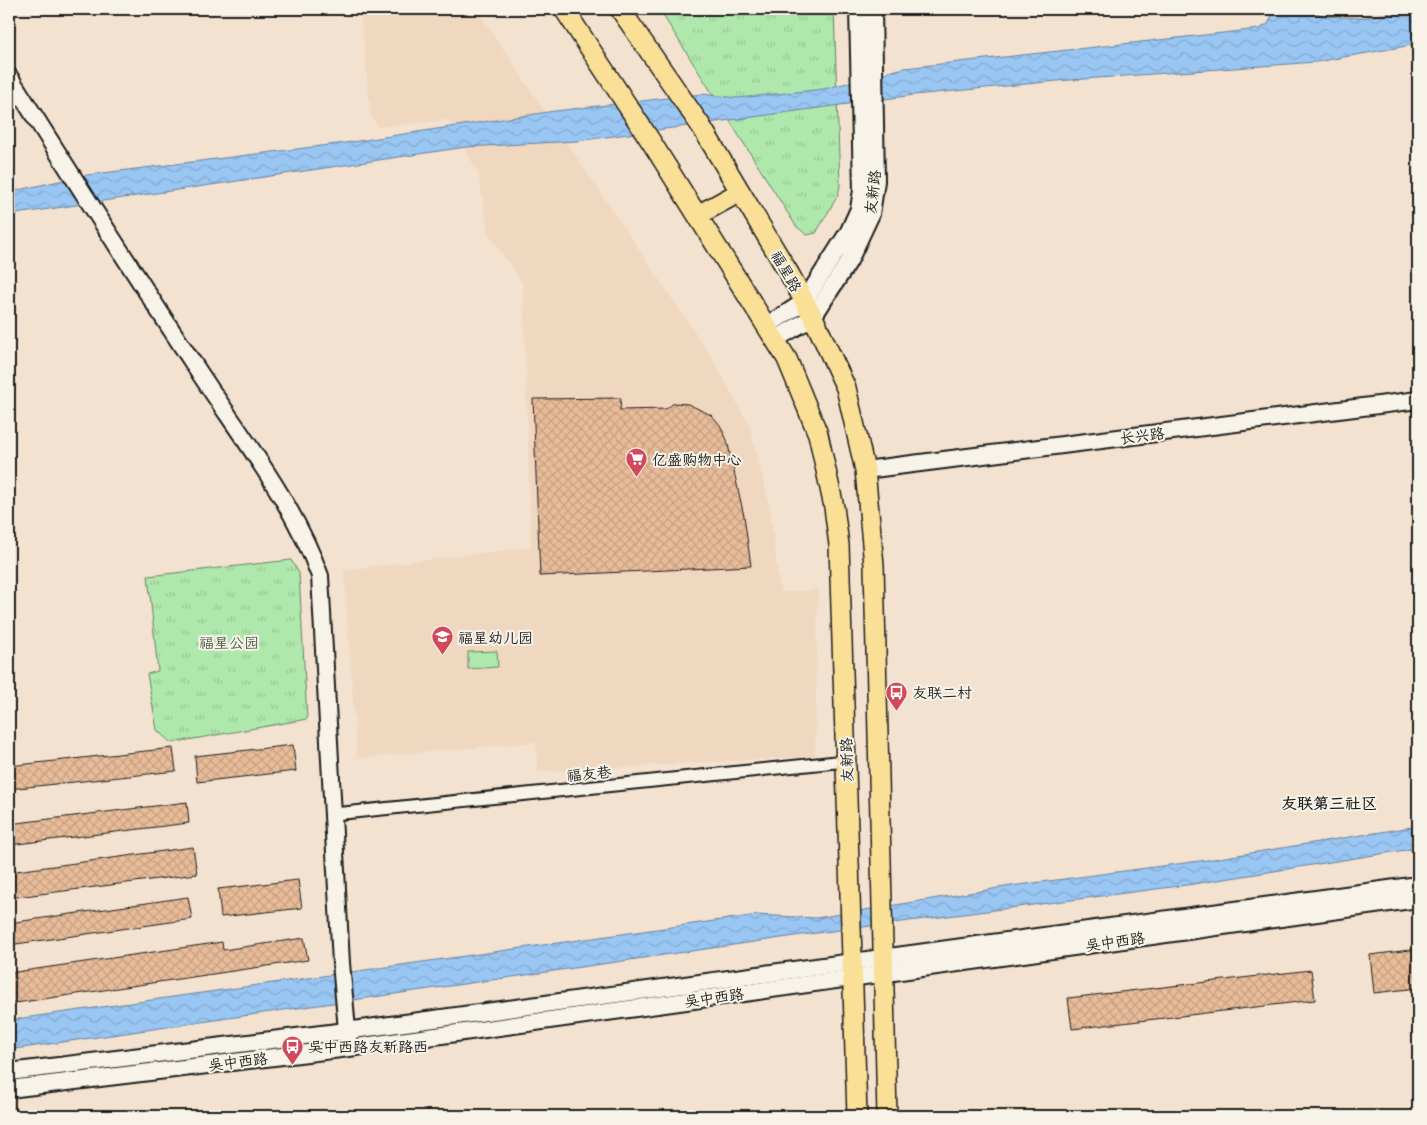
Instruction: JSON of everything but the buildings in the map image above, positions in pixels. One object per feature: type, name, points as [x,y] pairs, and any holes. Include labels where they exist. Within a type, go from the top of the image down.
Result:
[{"type":"main road","points":[[564,9],[772,332]]},
{"type":"main road","name":"福星路","points":[[620,9],[701,126],[809,309],[846,388],[865,470],[874,565],[883,966]]},
{"type":"main road","name":"友新路","points":[[858,9],[867,62]]},
{"type":"main road","name":"友新路","points":[[857,1116],[838,532],[823,452],[808,407],[772,332],[809,309],[849,262],[871,214],[876,186],[868,106],[867,62],[873,9]]},
{"type":"main road","points":[[9,76],[92,209],[276,490],[310,547],[320,576],[341,963],[349,1048]]},
{"type":"main road","points":[[698,215],[740,192]]},
{"type":"main road","name":"长兴路","points":[[865,470],[1418,400]]},
{"type":"main road","name":"吴中西路","points":[[883,966],[1418,885]]},
{"type":"main road","name":"吴中西路","points":[[13,1072],[1418,899]]},
{"type":"main road","points":[[883,966],[887,1116]]},
{"type":"main road","name":"吴中西路","points":[[9,1089],[349,1048],[853,969]]},
{"type":"street","name":"福友巷","points":[[334,814],[846,761]]},
{"type":"shaded area","points":[[360,9],[476,9],[713,359],[749,425],[769,503],[780,592],[818,590],[815,756],[538,772],[536,742],[357,758],[344,570],[531,547],[523,284],[488,233],[478,172],[448,120],[378,127],[371,115]]},
{"type":"green space","points":[[659,9],[834,9],[840,186],[838,195],[816,233],[807,235],[796,226]]},
{"type":"green space","name":"福星公园","points":[[291,560],[299,573],[307,719],[171,743],[157,730],[147,674],[158,671],[148,576]]},
{"type":"green space","points":[[497,651],[498,667],[468,669],[468,652]]},
{"type":"water","points":[[1275,9],[1308,9],[1323,16],[1361,18],[1418,9],[1418,44],[1316,62],[1057,81],[914,95],[577,141],[466,147],[9,215],[9,192],[87,175],[345,143],[555,111],[702,94],[738,98],[824,89],[904,68],[1259,29],[1268,24]]},
{"type":"water","points":[[1418,826],[1418,848],[1187,885],[809,934],[15,1049],[10,1054],[13,1116],[9,1116],[9,1020],[757,915],[816,918],[1011,886],[1207,860]]},
{"type":"place","name":"亿盛购物中心","points":[[636,478]]},
{"type":"place","name":"福星幼儿园","points":[[442,656]]},
{"type":"place","name":"友联二村","points":[[896,711]]},
{"type":"place","name":"吴中西路友新路西","points":[[292,1065]]},
{"type":"district","name":"友联第三社区","points":[[1329,802]]}]
